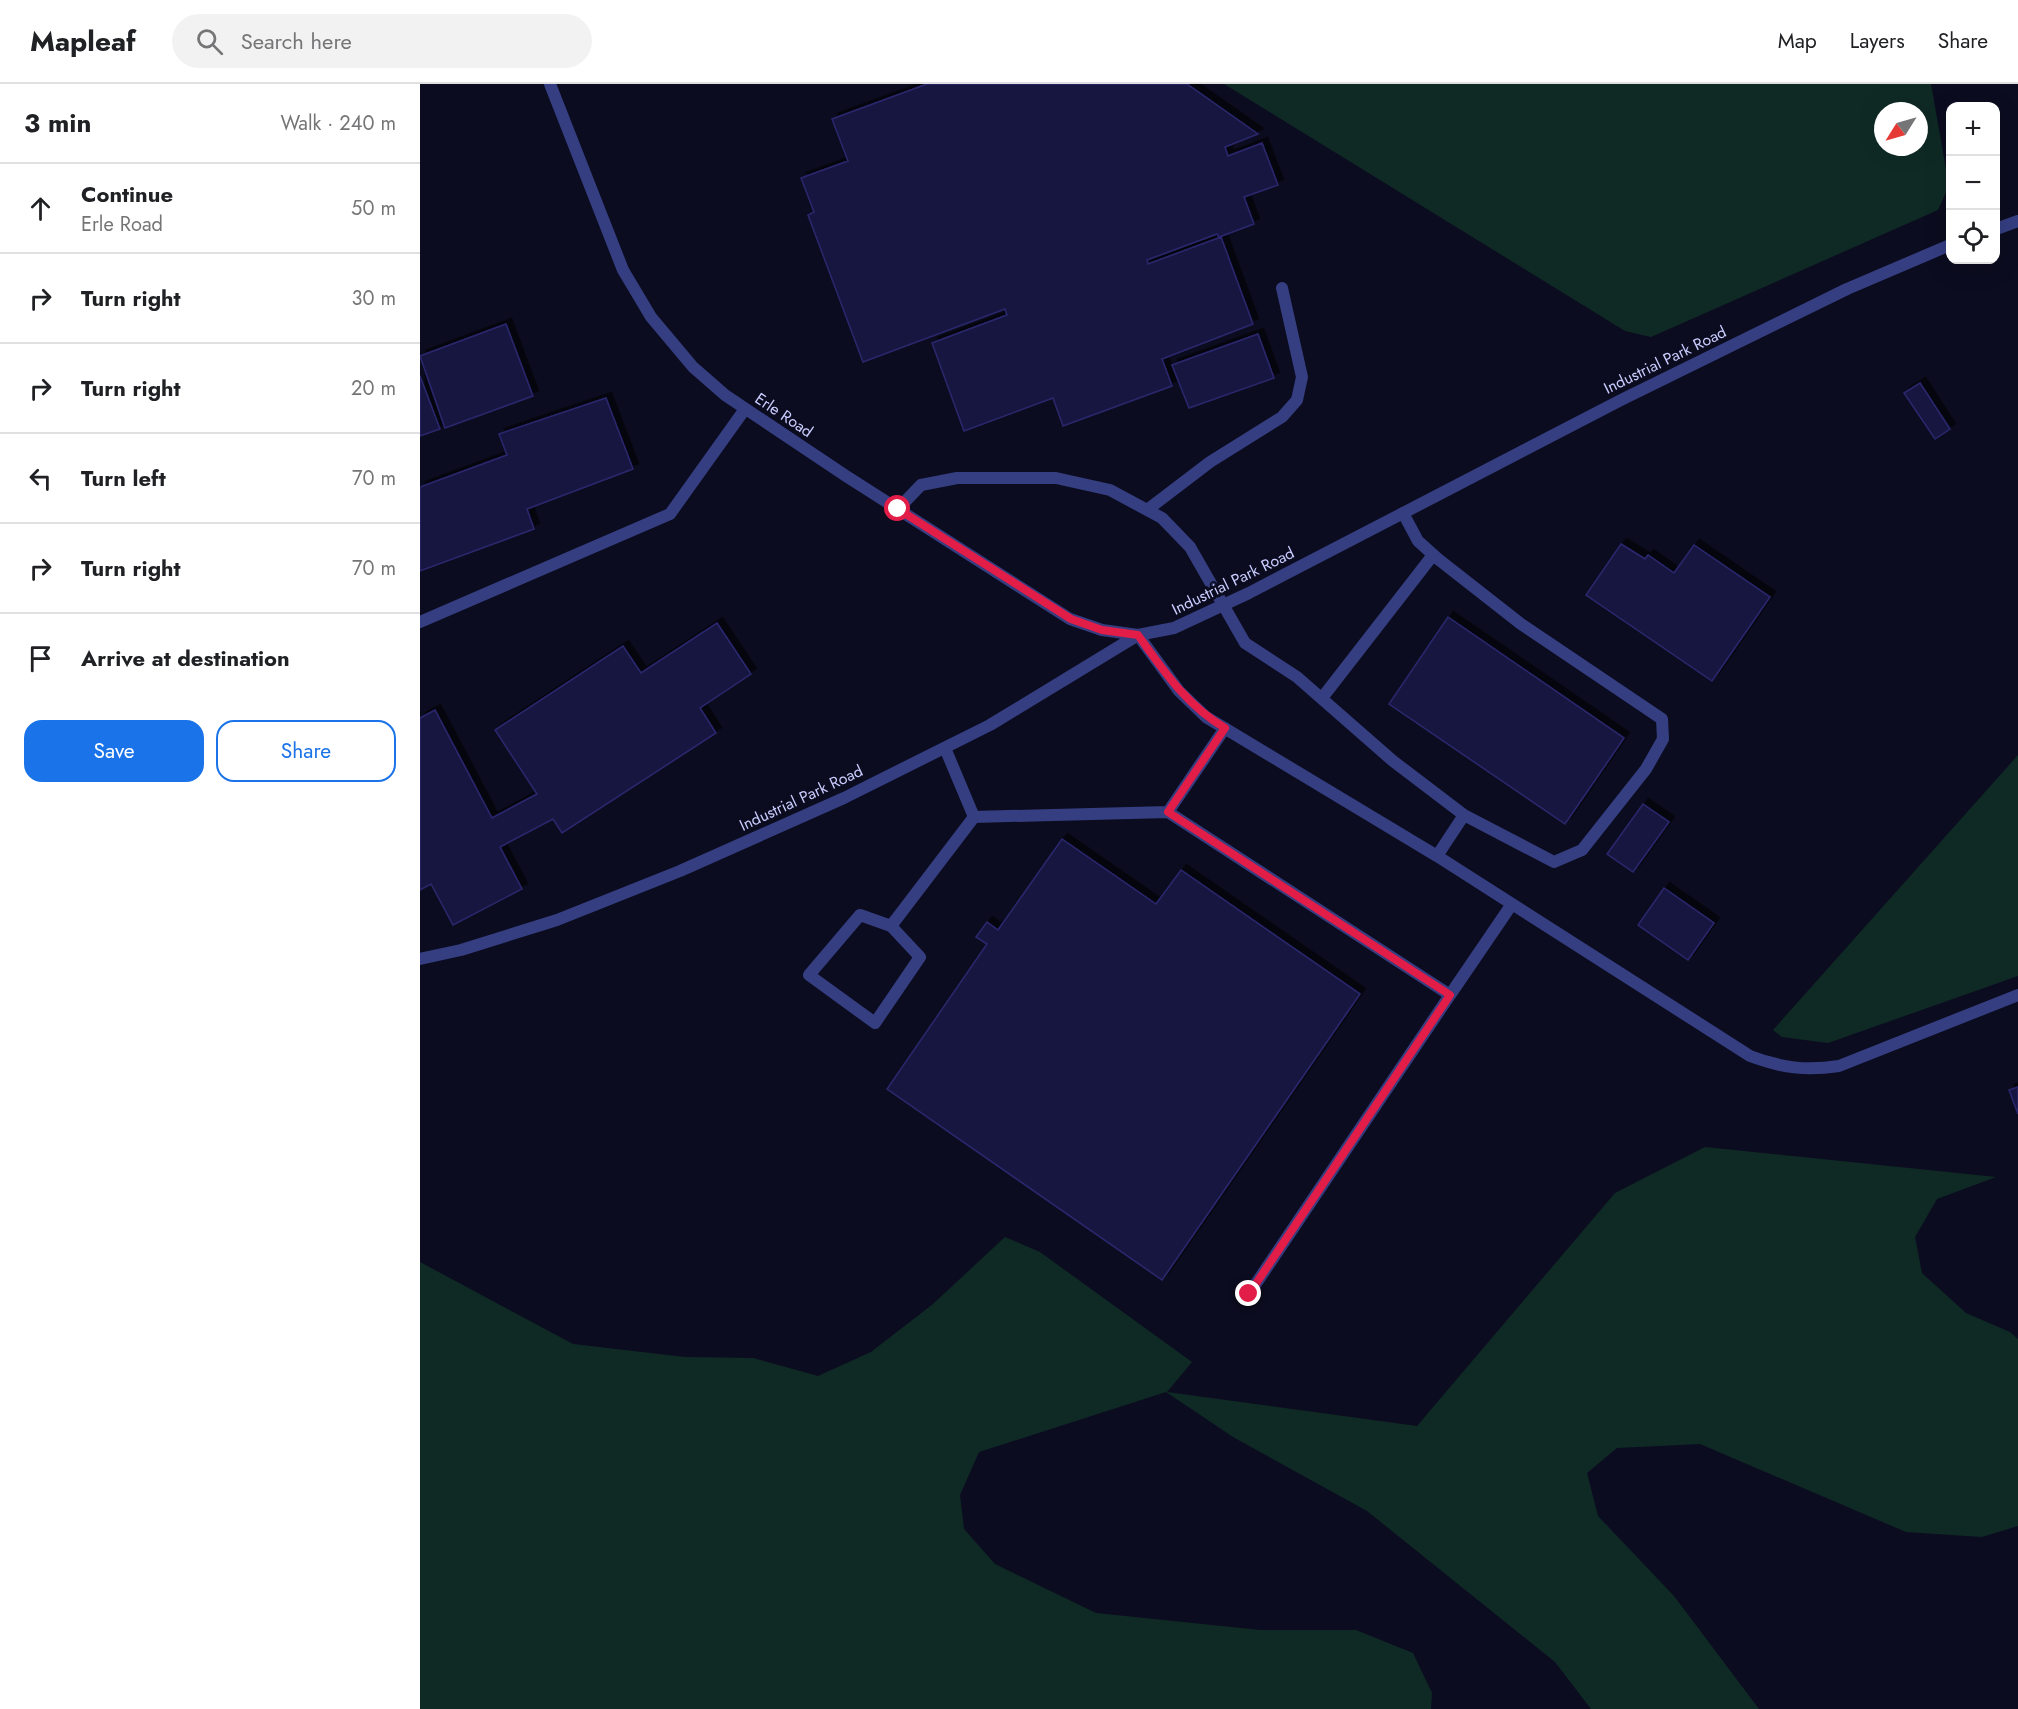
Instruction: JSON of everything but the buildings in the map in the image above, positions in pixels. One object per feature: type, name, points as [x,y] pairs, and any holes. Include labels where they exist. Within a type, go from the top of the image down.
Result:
[{"type":"street","name":"Erle Road","points":[[550,84],[623,270],[651,317],[693,367],[745,409],[1071,619],[1102,630],[1138,635]]},
{"type":"street","points":[[2000,227],[2018,221]]},
{"type":"street","name":"Industrial Park Road","points":[[420,959],[461,950],[557,920],[680,871],[844,798],[990,725],[1138,635],[1174,628],[1223,605],[1653,384],[1847,289],[1946,247]]},
{"type":"street","points":[[1147,510],[1210,462],[1282,417],[1297,400],[1302,377],[1282,288]]},
{"type":"street","points":[[420,622],[670,514],[745,409]]},
{"type":"street","points":[[898,509],[921,485],[957,478],[1046,478],[1110,490],[1162,518],[1190,547],[1245,643],[1297,677],[1393,760],[1464,815],[1554,862],[1582,850],[1646,769],[1663,738],[1662,719],[1521,624],[1433,555],[1418,541],[1403,513]]},
{"type":"street","points":[[1322,698],[1433,555]]},
{"type":"street","points":[[1138,635],[1179,692],[1206,717],[1437,856],[1750,1056],[1779,1066],[1809,1070],[1839,1066],[2018,994]]},
{"type":"street","points":[[1168,812],[1225,728]]},
{"type":"street","points":[[945,748],[974,817]]},
{"type":"street","points":[[974,817],[1168,812],[1450,995]]},
{"type":"street","points":[[1437,856],[1464,815]]},
{"type":"street","points":[[891,926],[974,817]]},
{"type":"street","points":[[1249,1294],[1512,904]]},
{"type":"street","points":[[860,915],[891,926],[920,957],[875,1023],[809,975],[860,915]]},
{"type":"green space","points":[[1224,84],[1931,84],[1946,169],[1946,193],[1938,210],[1651,337],[1625,331]]},
{"type":"green space","points":[[2018,755],[2018,976],[1828,1043],[1782,1037],[1773,1030]]},
{"type":"green space","points":[[1705,1147],[1996,1177],[1937,1199],[1915,1237],[1922,1273],[1966,1313],[2010,1332],[2018,1339],[2018,1526],[1982,1537],[1906,1532],[1700,1444],[1617,1448],[1587,1473],[1598,1516],[1674,1596],[1759,1709],[1591,1709],[1555,1662],[1367,1511],[1233,1437],[1166,1392],[979,1452],[960,1495],[964,1529],[995,1564],[1096,1613],[1260,1630],[1356,1630],[1413,1653],[1432,1693],[1431,1709],[420,1709],[420,1262],[573,1344],[685,1357],[753,1358],[818,1376],[871,1352],[933,1304],[1005,1237],[1040,1252],[1192,1362],[1167,1392],[1417,1426],[1615,1193]]},
{"type":"route","points":[[898,509],[1071,619],[1102,630],[1138,635],[1179,692],[1206,717],[1225,728],[1168,812],[1450,995],[1249,1294]]}]
